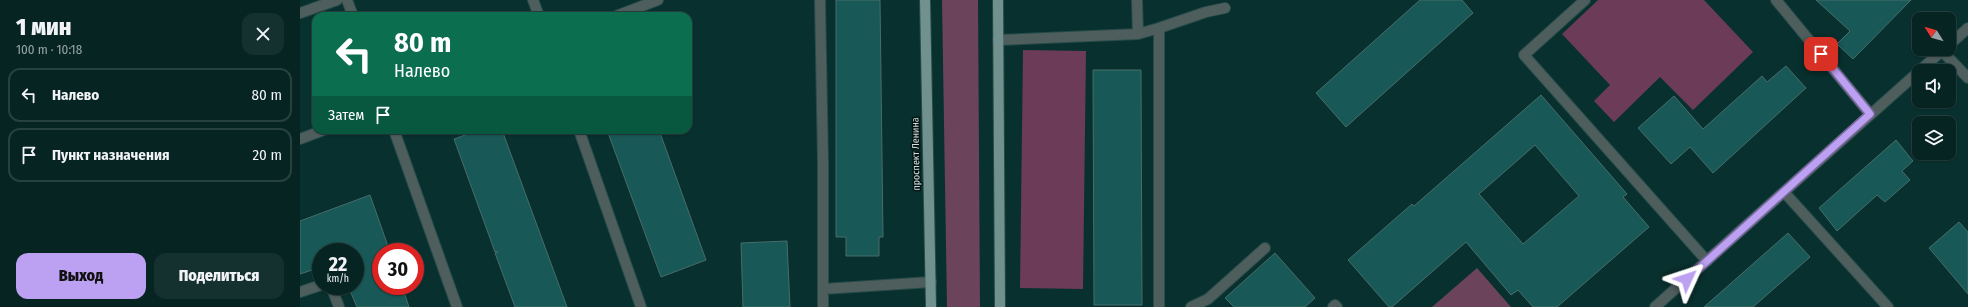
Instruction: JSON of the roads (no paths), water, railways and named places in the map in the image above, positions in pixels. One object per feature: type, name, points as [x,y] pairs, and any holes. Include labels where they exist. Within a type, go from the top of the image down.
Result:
[{"type":"main road","name":"проспект Ленина","points":[[925,0],[931,307]]},
{"type":"main road","points":[[998,0],[1000,307]]},
{"type":"street","points":[[300,13],[337,0]]},
{"type":"street","points":[[347,0],[352,12]]},
{"type":"street","points":[[533,0],[538,12]]},
{"type":"street","points":[[626,12],[658,0]]},
{"type":"street","points":[[820,0],[823,163],[823,307]]},
{"type":"street","points":[[1137,0],[1138,34]]},
{"type":"street","points":[[1586,0],[1524,55],[1708,261]]},
{"type":"street","points":[[1776,0],[1870,114]]},
{"type":"street","points":[[998,40],[1138,34],[1206,12],[1225,8]]},
{"type":"street","points":[[1159,307],[1160,28]]},
{"type":"street","points":[[1956,38],[1968,28]]},
{"type":"street","points":[[1655,307],[1936,56]]},
{"type":"street","points":[[1951,56],[1968,78]]},
{"type":"street","points":[[300,139],[313,134]]},
{"type":"street","points":[[395,134],[458,307]]},
{"type":"street","points":[[579,134],[641,307]]},
{"type":"street","points":[[1784,192],[1888,307]]},
{"type":"street","points":[[1191,307],[1208,298],[1265,248]]},
{"type":"street","points":[[823,289],[931,282]]},
{"type":"street","points":[[300,292],[312,288]]},
{"type":"street","points":[[334,295],[339,307]]},
{"type":"street","points":[[1333,307],[1335,305],[1337,307]]}]
